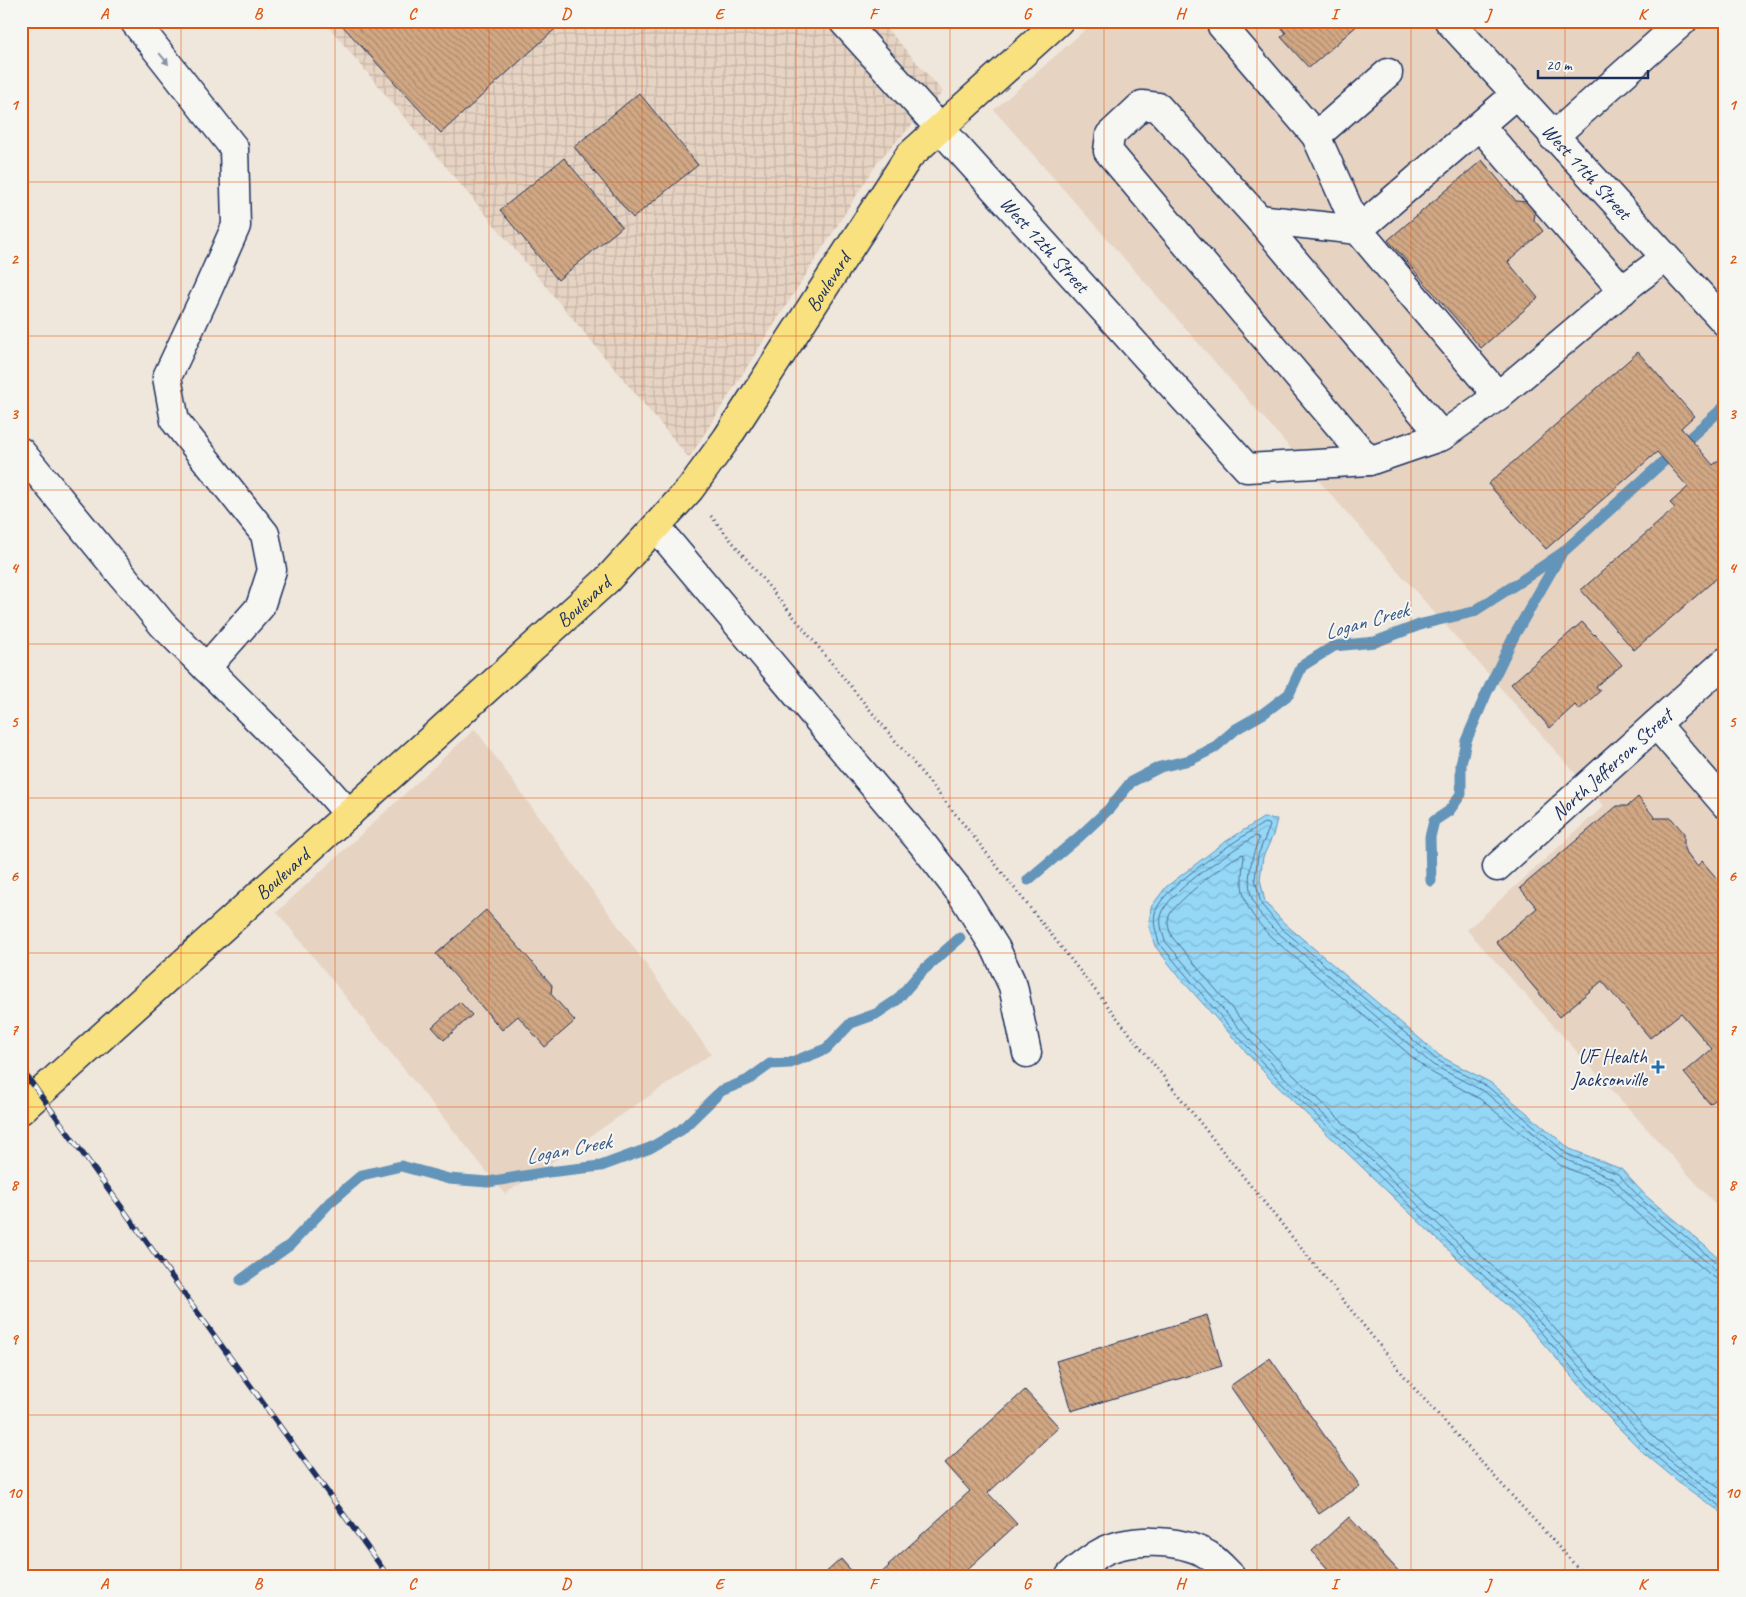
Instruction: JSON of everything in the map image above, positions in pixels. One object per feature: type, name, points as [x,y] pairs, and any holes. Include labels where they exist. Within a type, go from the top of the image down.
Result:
[{"type":"main road","name":"Boulevard","points":[[21,1110],[607,580],[690,489],[727,438],[910,156],[1059,21]]},
{"type":"street","points":[[134,21],[234,148],[236,226],[167,377],[175,422],[265,534],[272,570],[260,607],[206,668]]},
{"type":"street","name":"West 12th Street","points":[[843,21],[1247,468],[1369,461]]},
{"type":"street","name":"West 11th Street","points":[[1449,21],[1553,137],[1725,322]]},
{"type":"street","points":[[1553,137],[1683,21]]},
{"type":"street","points":[[1222,26],[1316,136],[1358,230],[1498,396]]},
{"type":"street","points":[[1316,136],[1388,73]]},
{"type":"street","points":[[1259,219],[1358,230],[1515,94]]},
{"type":"street","points":[[1442,436],[1259,219],[1158,107],[1142,105],[1110,135],[1108,151],[1369,461],[1442,436],[1498,396],[1665,258]]},
{"type":"street","points":[[1480,126],[1623,291]]},
{"type":"street","points":[[21,452],[163,625],[317,778],[349,814]]},
{"type":"street","points":[[656,527],[921,842],[963,896],[996,949],[1013,986],[1028,1054]]},
{"type":"street","name":"North Jefferson Street","points":[[1497,867],[1725,662]]},
{"type":"street","points":[[1656,724],[1725,804]]},
{"type":"street","points":[[1070,1576],[1099,1554],[1129,1544],[1155,1542],[1182,1545],[1208,1556],[1231,1576]]},
{"type":"path","points":[[690,489],[966,828],[1414,1388],[1585,1576]]},
{"type":"shaded area","points":[[324,21],[880,21],[943,92],[879,160],[689,458]]},
{"type":"shaded area","points":[[1095,21],[1725,21],[1725,1215],[1467,930],[1604,806],[994,110]]},
{"type":"shaded area","points":[[475,729],[711,1054],[505,1194],[277,912]]},
{"type":"water","points":[[1263,818],[1277,819],[1273,835],[1263,857],[1260,879],[1265,902],[1284,923],[1440,1056],[1491,1083],[1570,1149],[1621,1169],[1646,1196],[1725,1263],[1725,1515],[1685,1487],[1645,1454],[1608,1417],[1526,1324],[1272,1081],[1181,979],[1155,946],[1149,927],[1151,907],[1166,887],[1222,844]]},
{"type":"building","points":[[338,21],[564,21],[441,133]]},
{"type":"building","points":[[1276,21],[1361,22],[1309,68],[1281,37],[1286,33]]},
{"type":"building","points":[[639,93],[698,165],[633,218],[574,147]]},
{"type":"building","points":[[564,158],[622,227],[558,280],[500,210]]},
{"type":"building","points":[[1482,160],[1516,201],[1527,202],[1535,213],[1534,220],[1543,231],[1508,262],[1538,298],[1481,348],[1388,240]]},
{"type":"building","points":[[1638,352],[1694,416],[1681,428],[1713,465],[1725,455],[1725,571],[1634,650],[1581,590],[1675,508],[1670,503],[1688,487],[1657,452],[1546,549],[1488,484]]},
{"type":"building","points":[[1582,622],[1622,665],[1596,686],[1600,691],[1579,710],[1575,705],[1550,728],[1511,684]]},
{"type":"building","points":[[1638,797],[1655,818],[1671,818],[1684,833],[1684,849],[1697,866],[1702,861],[1725,888],[1725,1072],[1719,1077],[1725,1084],[1725,1092],[1710,1104],[1684,1073],[1712,1049],[1681,1013],[1650,1038],[1602,981],[1559,1017],[1496,942],[1537,908],[1520,888],[1617,806],[1628,806]]},
{"type":"building","points":[[486,910],[552,985],[551,994],[575,1021],[545,1047],[518,1016],[502,1030],[436,954]]},
{"type":"building","points":[[460,1002],[472,1015],[444,1040],[432,1027]]},
{"type":"building","points":[[1207,1315],[1222,1366],[1071,1411],[1056,1361]]},
{"type":"building","points":[[1270,1358],[1360,1486],[1319,1514],[1230,1386]]},
{"type":"building","points":[[1025,1390],[1059,1427],[988,1493],[1017,1524],[960,1576],[878,1576],[970,1491],[945,1463]]},
{"type":"building","points":[[1349,1517],[1403,1576],[1334,1576],[1312,1551]]},
{"type":"building","points":[[841,1559],[856,1576],[822,1576]]},
{"type":"waterway","name":"Logan Creek","points":[[1028,880],[1109,809],[1131,782],[1160,767],[1190,760],[1214,748],[1236,729],[1264,713],[1289,694],[1302,666],[1334,646],[1375,642],[1422,624],[1473,612],[1521,581],[1562,553],[1725,406]]},
{"type":"waterway","points":[[1431,881],[1430,837],[1434,821],[1449,811],[1461,794],[1461,764],[1466,741],[1514,636],[1560,556]]},
{"type":"waterway","name":"Logan Creek","points":[[241,1280],[290,1245],[330,1202],[362,1175],[401,1166],[449,1179],[488,1182],[601,1166],[650,1148],[681,1130],[721,1091],[748,1080],[770,1064],[790,1063],[826,1049],[851,1023],[876,1014],[897,1000],[921,972],[960,938]]},
{"type":"railway","points":[[21,1068],[388,1576]]},
{"type":"place","name":"UF Health Jacksonville","points":[[1658,1067]]}]
